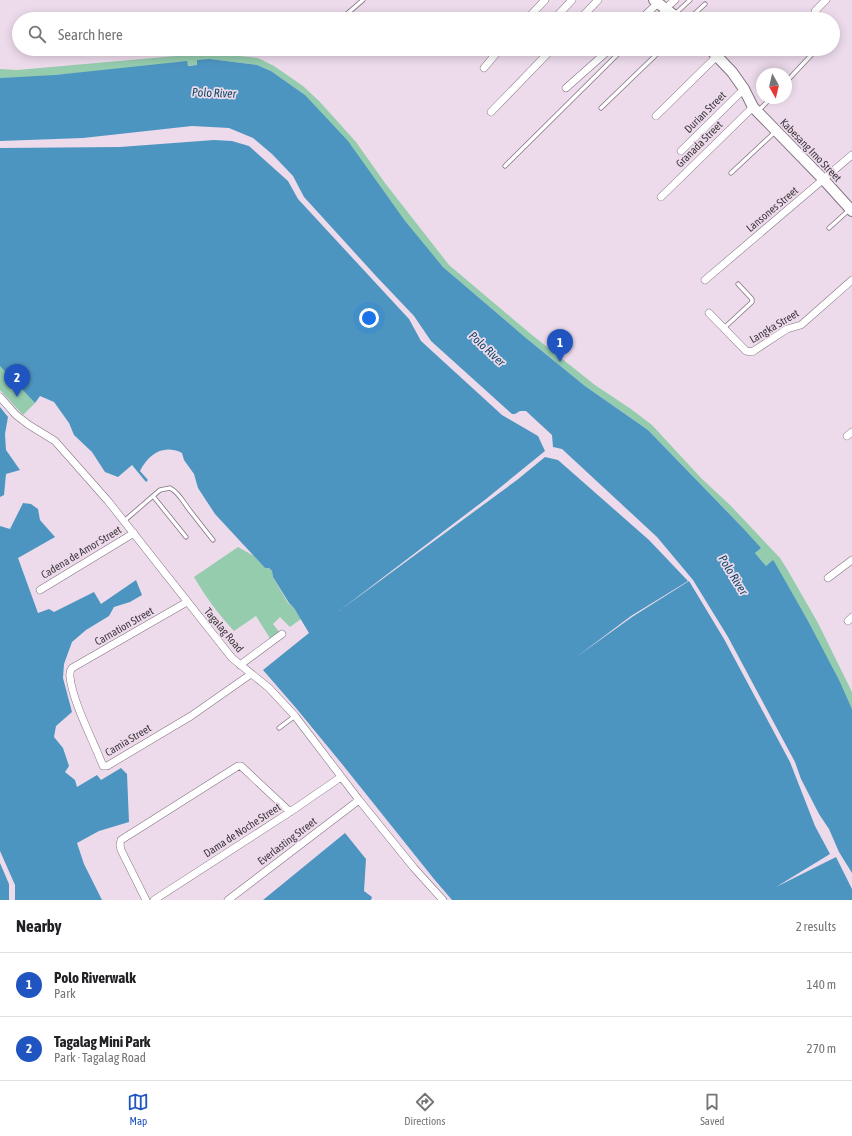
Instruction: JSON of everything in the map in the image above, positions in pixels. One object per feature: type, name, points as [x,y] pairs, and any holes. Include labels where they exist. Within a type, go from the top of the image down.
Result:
[{"type":"main road","name":"Kabesang Imo Street","points":[[717,56],[732,72],[744,89],[755,109],[851,210]]},
{"type":"street","points":[[534,12],[546,0]]},
{"type":"street","points":[[561,12],[572,0]]},
{"type":"street","points":[[587,12],[598,0]]},
{"type":"street","points":[[666,9],[675,0]]},
{"type":"street","points":[[816,12],[826,0]]},
{"type":"street","points":[[484,68],[494,56]]},
{"type":"street","points":[[491,112],[545,56]]},
{"type":"street","points":[[566,88],[602,56]]},
{"type":"street","points":[[656,116],[711,56]]},
{"type":"street","name":"Durian Street","points":[[681,151],[744,89]]},
{"type":"street","name":"Granada Street","points":[[661,197],[755,109]]},
{"type":"street","name":"Lansones Street","points":[[705,280],[852,155]]},
{"type":"street","name":"Langka Street","points":[[709,313],[746,351],[752,352],[787,329],[801,325],[852,280]]},
{"type":"street","name":"Tagalag Road","points":[[0,397],[22,420],[55,441],[134,533],[232,658],[269,688],[295,716],[359,800],[414,868],[443,900]]},
{"type":"street","name":"Cadena de Amor Street","points":[[40,590],[134,533]]},
{"type":"street","points":[[828,578],[852,560]]},
{"type":"street","name":"Carnation Street","points":[[72,668],[187,602]]},
{"type":"street","points":[[240,665],[282,634]]},
{"type":"street","name":"Camia Street","points":[[72,668],[69,675],[76,700],[103,766],[191,716],[251,674]]},
{"type":"street","points":[[146,900],[121,850],[121,840],[238,766],[242,766],[290,812]]},
{"type":"street","name":"Dama de Noche Street","points":[[154,900],[290,812],[341,777]]},
{"type":"street","name":"Everlasting Street","points":[[228,900],[359,800]]},
{"type":"lane","points":[[349,12],[363,0]]},
{"type":"lane","points":[[666,9],[690,0]]},
{"type":"lane","points":[[696,12],[705,4]]},
{"type":"lane","points":[[506,166],[617,56]]},
{"type":"lane","points":[[601,108],[655,56]]},
{"type":"lane","points":[[792,76],[810,56]]},
{"type":"lane","points":[[755,109],[762,104]]},
{"type":"lane","points":[[732,173],[776,131]]},
{"type":"lane","points":[[829,228],[851,210]]},
{"type":"lane","points":[[724,328],[752,302],[752,299],[738,284]]},
{"type":"lane","points":[[124,521],[160,490],[170,488],[174,490],[213,540]]},
{"type":"lane","points":[[153,496],[186,537]]},
{"type":"lane","points":[[279,728],[295,716]]},
{"type":"green space","points":[[176,56],[239,56],[258,58],[274,66],[303,86],[320,102],[356,142],[385,183],[449,265],[532,335],[595,385],[652,425],[701,478],[730,505],[780,558],[818,623],[852,692],[852,709],[807,619],[773,561],[766,566],[755,553],[758,550],[741,526],[648,430],[585,386],[443,267],[420,241],[417,240],[305,95],[271,71],[257,65],[210,59],[197,65],[55,75],[53,77],[0,78],[0,69],[17,70]]},
{"type":"green space","points":[[0,365],[35,403],[23,415],[0,390]]},
{"type":"green space","points":[[238,547],[254,556],[265,568],[269,568],[272,571],[273,577],[288,603],[294,608],[301,619],[290,627],[280,617],[273,624],[280,633],[271,640],[256,616],[234,631],[212,605],[194,577]]},
{"type":"water","name":"Polo River","points":[[210,59],[257,65],[271,71],[305,95],[348,141],[405,221],[443,267],[585,386],[648,430],[761,548],[755,553],[766,566],[773,560],[807,619],[839,680],[852,709],[852,873],[839,852],[829,829],[819,814],[801,779],[795,762],[728,637],[693,580],[657,537],[562,449],[553,447],[552,435],[526,411],[520,411],[512,414],[431,341],[414,316],[304,197],[293,176],[272,154],[253,138],[229,128],[192,126],[83,138],[0,141],[0,78],[55,75],[187,61],[188,66],[197,65],[197,60]]},
{"type":"water","points":[[214,140],[232,141],[249,146],[288,181],[298,199],[409,319],[421,341],[502,415],[538,436],[545,451],[486,499],[339,611],[517,480],[545,457],[558,460],[649,540],[688,581],[631,616],[575,658],[632,617],[689,581],[724,639],[790,762],[815,826],[830,854],[776,887],[836,857],[852,889],[852,900],[452,900],[296,708],[263,670],[309,633],[273,577],[272,571],[269,568],[265,568],[215,514],[198,488],[194,474],[184,460],[182,453],[175,450],[163,450],[152,455],[140,471],[148,480],[146,482],[132,465],[118,477],[105,472],[92,452],[74,435],[69,423],[54,402],[40,396],[35,403],[0,366],[0,148],[120,147]]},
{"type":"water","points":[[0,407],[8,417],[5,434],[6,450],[20,470],[6,474],[4,495],[0,497]]},
{"type":"water","points":[[23,503],[31,504],[38,509],[40,520],[55,537],[18,558],[38,613],[49,609],[54,612],[94,592],[101,604],[136,580],[142,595],[130,602],[114,607],[109,616],[86,630],[72,642],[64,664],[63,678],[72,712],[56,726],[54,737],[63,748],[69,766],[65,772],[75,780],[77,787],[97,775],[101,780],[121,768],[127,774],[129,822],[99,831],[77,843],[84,864],[102,900],[15,900],[15,885],[0,851],[0,526],[10,529]]},
{"type":"water","points":[[345,833],[366,859],[364,891],[372,897],[371,900],[263,900]]},
{"type":"water","points":[[0,863],[9,884],[9,900],[0,900]]},
{"type":"place","name":"Polo Riverwalk","points":[[560,362]]},
{"type":"place","name":"Tagalag Mini Park","points":[[17,397]]}]
